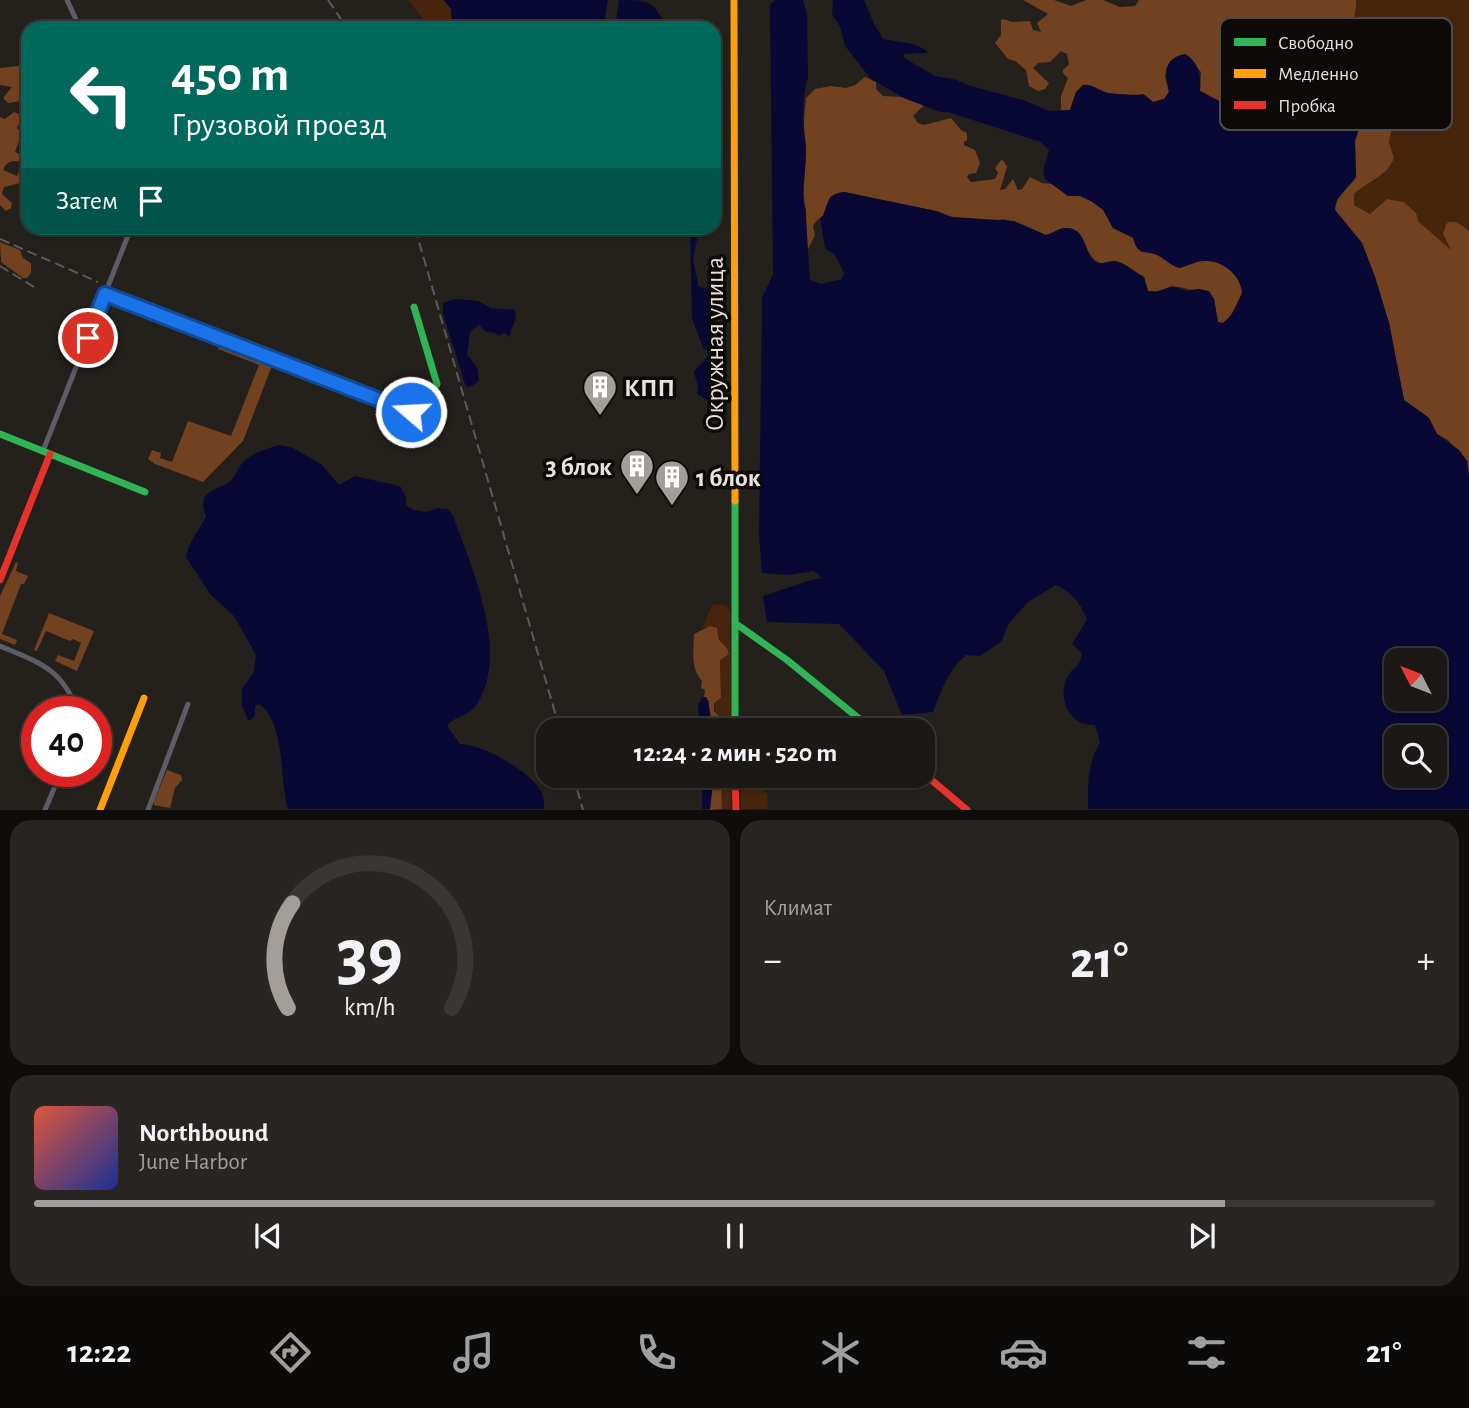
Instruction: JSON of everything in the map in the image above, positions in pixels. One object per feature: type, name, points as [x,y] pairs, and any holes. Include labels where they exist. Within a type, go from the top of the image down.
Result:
[{"type":"main road","name":"Окружная улица","points":[[734,0],[735,718]]},
{"type":"main road","points":[[105,294],[411,412],[435,394],[437,384],[414,307]]},
{"type":"main road","points":[[0,434],[145,492]]},
{"type":"main road","points":[[0,580],[47,452]]},
{"type":"main road","points":[[735,623],[787,660],[858,718]]},
{"type":"main road","points":[[100,810],[144,698]]},
{"type":"main road","points":[[935,783],[967,810]]},
{"type":"main road","points":[[735,788],[736,810]]},
{"type":"street","points":[[67,0],[77,21]]},
{"type":"street","points":[[47,452],[128,235]]},
{"type":"street","points":[[0,646],[50,667],[71,696]]},
{"type":"street","points":[[148,810],[188,704]]},
{"type":"street","points":[[45,810],[55,787]]},
{"type":"shaded area","points":[[408,0],[444,0],[451,9],[452,21],[424,21]]},
{"type":"shaded area","points":[[444,0],[608,0],[604,21],[452,21],[451,9]]},
{"type":"shaded area","points":[[619,0],[637,0],[653,7],[663,21],[616,21]]},
{"type":"shaded area","points":[[775,0],[803,0],[807,14],[808,77],[803,120],[806,153],[804,194],[810,280],[821,284],[842,279],[844,273],[835,255],[825,248],[820,218],[832,197],[844,192],[936,211],[952,217],[1014,221],[1045,235],[1063,228],[1073,229],[1082,237],[1093,260],[1098,263],[1119,262],[1144,277],[1148,291],[1157,292],[1172,286],[1187,291],[1209,291],[1214,299],[1218,322],[1223,323],[1231,316],[1242,293],[1235,275],[1220,264],[1203,261],[1179,268],[1159,256],[1140,251],[1133,238],[1113,228],[1103,210],[1080,196],[1068,196],[1045,179],[1043,171],[1049,150],[1041,142],[948,112],[940,112],[904,98],[871,79],[845,46],[840,27],[832,14],[833,0],[864,0],[883,39],[913,44],[926,50],[927,53],[903,55],[935,76],[1023,100],[1049,111],[1070,110],[1076,92],[1083,85],[1104,92],[1143,94],[1153,102],[1164,99],[1169,92],[1169,63],[1185,54],[1198,70],[1200,91],[1220,101],[1220,130],[1358,130],[1355,141],[1356,177],[1340,196],[1335,210],[1362,243],[1375,277],[1389,323],[1404,400],[1429,418],[1437,434],[1459,450],[1467,461],[1469,809],[1088,809],[1090,767],[1100,742],[1095,725],[1081,723],[1074,718],[1064,701],[1065,682],[1078,665],[1082,653],[1072,644],[1087,619],[1075,599],[1056,585],[1028,602],[1009,623],[1001,642],[980,656],[966,655],[954,667],[933,712],[902,715],[884,671],[839,624],[767,622],[763,596],[822,578],[814,571],[788,575],[762,573],[759,535],[762,298],[773,274],[770,5]]},
{"type":"shaded area","points":[[1023,0],[1054,0],[1071,6],[1086,0],[1103,0],[1120,7],[1135,6],[1139,0],[1356,0],[1354,18],[1220,18],[1220,101],[1200,91],[1201,72],[1193,63],[1167,66],[1165,77],[1169,92],[1164,99],[1153,102],[1145,95],[1108,93],[1083,85],[1076,92],[1070,110],[1061,110],[1061,96],[1068,78],[1063,73],[1069,64],[1067,54],[1061,51],[1050,62],[1038,63],[1033,68],[1049,83],[1045,89],[1038,91],[1029,86],[1026,70],[1008,59],[995,43],[1001,35],[1001,20],[1030,21],[1033,30],[1041,32],[1037,23],[1048,14]]},
{"type":"shaded area","points":[[1356,0],[1469,0],[1469,231],[1452,221],[1444,227],[1444,237],[1455,255],[1419,222],[1416,213],[1404,202],[1387,199],[1370,214],[1354,205],[1354,194],[1382,174],[1394,158],[1389,142],[1391,130],[1452,130],[1452,18],[1353,18]]},
{"type":"shaded area","points":[[21,66],[21,101],[8,103],[3,98],[12,87],[0,85],[0,68]]},
{"type":"shaded area","points":[[865,77],[876,82],[876,89],[883,96],[901,97],[924,105],[913,116],[918,123],[924,125],[951,118],[967,133],[964,145],[975,150],[980,163],[976,173],[967,177],[971,182],[995,179],[998,173],[995,168],[1001,160],[1007,167],[1000,190],[1005,189],[1013,179],[1018,190],[1022,189],[1030,177],[1052,184],[1068,196],[1080,196],[1091,201],[1103,209],[1113,228],[1134,238],[1140,251],[1154,254],[1179,268],[1205,260],[1229,269],[1241,284],[1242,290],[1236,308],[1223,323],[1218,322],[1214,299],[1199,289],[1176,287],[1148,291],[1144,277],[1128,266],[1101,263],[1093,259],[1082,237],[1073,229],[1063,228],[1046,235],[1003,219],[995,221],[952,217],[936,211],[844,192],[830,197],[823,216],[813,226],[815,235],[807,251],[806,209],[803,199],[806,98],[815,89],[831,86],[846,88]]},
{"type":"shaded area","points":[[14,112],[21,115],[17,128],[21,136],[15,152],[21,155],[21,161],[10,162],[3,170],[17,176],[21,167],[21,183],[4,187],[2,194],[12,203],[11,208],[6,211],[0,205],[0,117],[5,119]]},
{"type":"shaded area","points":[[1358,130],[1391,130],[1389,142],[1394,158],[1382,174],[1354,194],[1354,205],[1370,214],[1387,199],[1404,202],[1416,213],[1419,222],[1451,250],[1443,234],[1446,224],[1455,222],[1469,231],[1469,476],[1467,461],[1448,440],[1437,434],[1429,418],[1404,400],[1389,323],[1375,277],[1362,243],[1335,210],[1337,200],[1356,177],[1355,141]]},
{"type":"shaded area","points":[[690,235],[696,235],[693,260],[699,287],[709,289],[716,323],[715,336],[708,350],[704,350],[692,319]]},
{"type":"shaded area","points":[[0,242],[20,250],[23,258],[31,263],[31,273],[27,278],[1,262]]},
{"type":"shaded area","points":[[454,299],[478,301],[491,308],[515,310],[510,337],[504,333],[498,336],[485,331],[479,325],[470,332],[467,355],[478,369],[479,381],[467,387],[443,314],[443,303]]},
{"type":"shaded area","points":[[220,344],[273,363],[243,441],[203,482],[148,459],[152,450],[161,453],[160,458],[172,462],[188,421],[231,436],[259,365],[218,349]]},
{"type":"shaded area","points":[[708,356],[718,378],[712,421],[706,415],[709,401],[697,394],[694,372]]},
{"type":"shaded area","points":[[279,445],[291,447],[321,464],[339,485],[355,476],[401,487],[406,497],[406,505],[414,510],[426,512],[438,508],[448,509],[478,585],[489,636],[490,660],[486,683],[477,704],[447,726],[460,744],[493,754],[528,776],[542,793],[544,809],[288,809],[274,724],[268,712],[259,704],[255,706],[255,716],[248,720],[242,705],[242,689],[254,672],[256,655],[234,616],[211,595],[186,557],[206,516],[203,507],[206,495],[231,480],[240,466],[258,452]]},
{"type":"shaded area","points":[[16,562],[16,571],[28,576],[24,584],[21,584],[2,634],[17,640],[15,645],[0,639],[0,596]]},
{"type":"shaded area","points":[[712,605],[727,606],[730,612],[731,718],[719,718],[714,709],[715,701],[721,698],[720,660],[727,648],[710,626],[702,629]]},
{"type":"shaded area","points":[[49,613],[94,631],[77,671],[55,661],[58,655],[74,661],[81,643],[73,639],[70,641],[46,631],[37,651],[34,650]]},
{"type":"shaded area","points":[[710,626],[717,628],[719,640],[729,654],[720,660],[721,698],[714,703],[714,711],[719,718],[709,718],[709,701],[704,697],[705,690],[701,688],[702,681],[696,671],[694,634]]},
{"type":"shaded area","points":[[702,697],[706,697],[711,718],[699,718],[698,705]]},
{"type":"shaded area","points":[[167,770],[181,775],[182,780],[175,788],[170,808],[154,805]]},
{"type":"shaded area","points":[[702,788],[712,788],[710,809],[702,809]]},
{"type":"shaded area","points":[[712,788],[721,788],[722,809],[710,810]]},
{"type":"shaded area","points":[[721,788],[731,788],[731,809],[722,809]]},
{"type":"shaded area","points":[[741,788],[761,788],[767,793],[768,809],[741,809]]},
{"type":"railway","points":[[328,0],[342,21]]},
{"type":"railway","points":[[417,235],[557,718]]},
{"type":"railway","points":[[0,239],[98,282]]},
{"type":"railway","points":[[0,266],[34,287]]},
{"type":"railway","points":[[577,788],[583,810]]},
{"type":"traffic: fast","points":[[105,294],[411,412],[428,402],[437,384],[414,307]]},
{"type":"traffic: fast","points":[[0,434],[145,492]]},
{"type":"traffic: fast","points":[[735,501],[735,718]]},
{"type":"traffic: fast","points":[[735,623],[787,660],[858,718]]},
{"type":"traffic: slow","points":[[734,0],[735,501]]},
{"type":"traffic: slow","points":[[100,810],[144,698]]},
{"type":"traffic: jam","points":[[0,580],[50,454]]},
{"type":"traffic: jam","points":[[935,783],[967,810]]},
{"type":"traffic: jam","points":[[735,788],[736,810]]},
{"type":"place","name":"КПП","points":[[600,417]]},
{"type":"place","name":"3 блок","points":[[637,496]]},
{"type":"place","name":"1 блок","points":[[672,507]]},
{"type":"route","points":[[88,338],[105,294],[411,412]]}]
